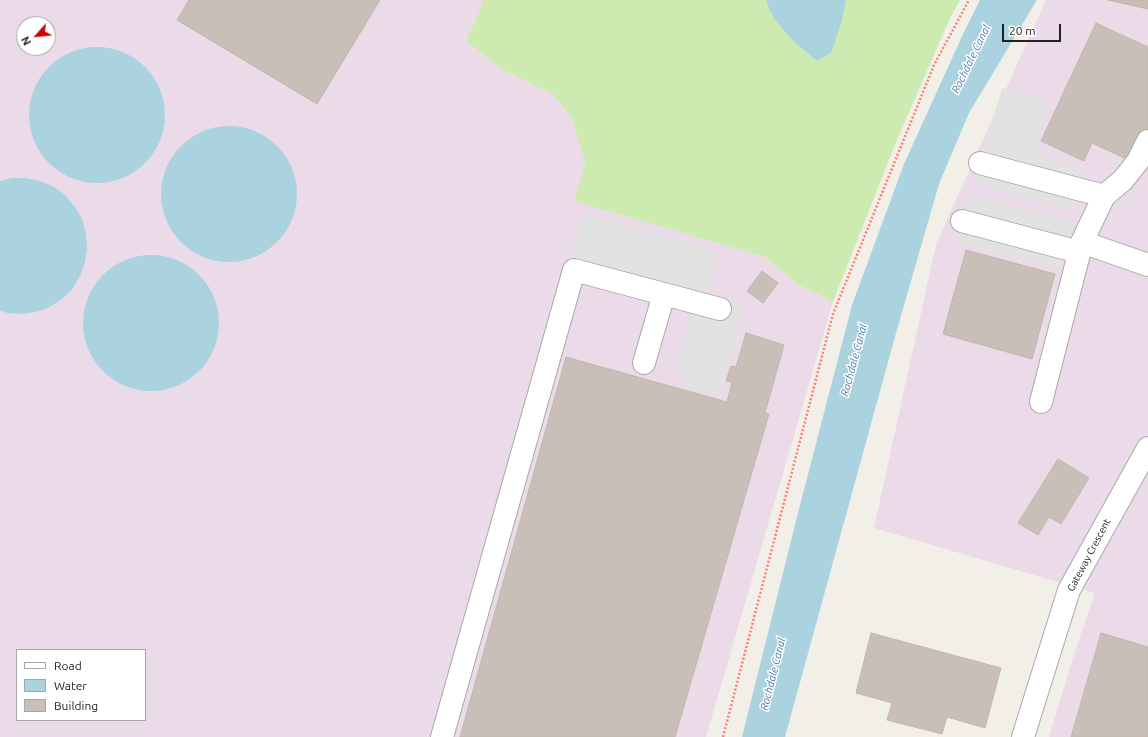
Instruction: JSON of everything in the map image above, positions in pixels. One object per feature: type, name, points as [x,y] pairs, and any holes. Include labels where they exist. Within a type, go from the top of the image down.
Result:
[{"type":"street","points":[[1041,402],[1081,247],[1104,196],[1123,180],[1138,161],[1148,141]]},
{"type":"street","points":[[980,162],[1104,196]]},
{"type":"street","points":[[962,221],[1081,247],[1148,264]]},
{"type":"street","points":[[442,737],[574,270],[720,310]]},
{"type":"street","points":[[644,363],[664,294]]},
{"type":"street","name":"Gateway Crescent","points":[[1023,737],[1069,590],[1148,448]]},
{"type":"path","points":[[723,737],[833,314],[934,65],[969,0]]},
{"type":"shaded area","points":[[0,0],[484,0],[466,41],[503,70],[552,94],[572,118],[585,164],[575,201],[765,257],[799,285],[833,302],[706,737],[0,737]]},
{"type":"shaded area","points":[[1046,0],[1148,0],[1148,737],[1049,737],[1076,648],[1095,593],[874,528],[936,244]]},
{"type":"shaded area","points":[[1002,88],[1050,103],[1036,154],[1084,169],[1072,211],[975,183]]},
{"type":"shaded area","points":[[969,195],[1072,222],[1060,269],[957,242]]},
{"type":"shaded area","points":[[583,213],[720,251],[708,295],[743,307],[719,397],[687,388],[689,379],[676,375],[693,310],[689,309],[694,291],[571,257]]},
{"type":"green space","points":[[484,0],[960,0],[950,18],[894,147],[833,302],[799,285],[765,257],[574,201],[585,164],[572,118],[552,94],[503,70],[466,41]]},
{"type":"water","points":[[768,0],[846,0],[842,21],[831,53],[817,61],[793,41],[775,20],[766,2]]},
{"type":"water","name":"Rochdale Canal","points":[[980,0],[1037,0],[969,113],[939,184],[896,333],[785,737],[742,737],[852,305],[904,164]]},
{"type":"water","points":[[97,47],[123,52],[145,67],[160,89],[165,115],[160,141],[145,163],[123,178],[97,183],[71,178],[49,163],[34,141],[29,115],[34,89],[49,67],[71,52]]},
{"type":"water","points":[[229,126],[255,131],[277,146],[292,168],[297,194],[292,220],[277,242],[255,257],[229,262],[203,257],[181,242],[166,220],[161,194],[166,168],[181,146],[203,131]]},
{"type":"water","points":[[12,178],[26,178],[40,181],[54,187],[65,195],[75,207],[82,219],[86,233],[87,248],[85,262],[80,276],[73,288],[62,299],[50,307],[36,312],[21,314],[7,313],[0,310],[0,181]]},
{"type":"water","points":[[151,255],[177,260],[199,275],[214,297],[219,323],[214,349],[199,371],[177,386],[151,391],[125,386],[103,371],[88,349],[83,323],[88,297],[103,275],[125,260]]},
{"type":"building","points":[[189,0],[380,0],[317,104],[177,20]]},
{"type":"building","points":[[1108,0],[1148,0],[1148,9]]},
{"type":"building","points":[[1096,23],[1148,47],[1148,129],[1133,162],[1092,143],[1084,161],[1041,141]]},
{"type":"building","points":[[966,250],[1055,274],[1032,359],[943,334]]},
{"type":"building","points":[[762,271],[778,283],[763,303],[747,291]]},
{"type":"building","points":[[746,333],[784,345],[765,413],[769,414],[675,737],[460,737],[566,357],[727,402],[732,382],[726,381],[731,366],[736,367]]},
{"type":"building","points":[[1058,459],[1089,478],[1061,524],[1049,517],[1038,535],[1018,523]]},
{"type":"building","points":[[871,633],[1001,668],[985,728],[947,717],[942,734],[887,720],[892,703],[856,693]]},
{"type":"building","points":[[1101,633],[1148,647],[1148,737],[1071,737]]}]
